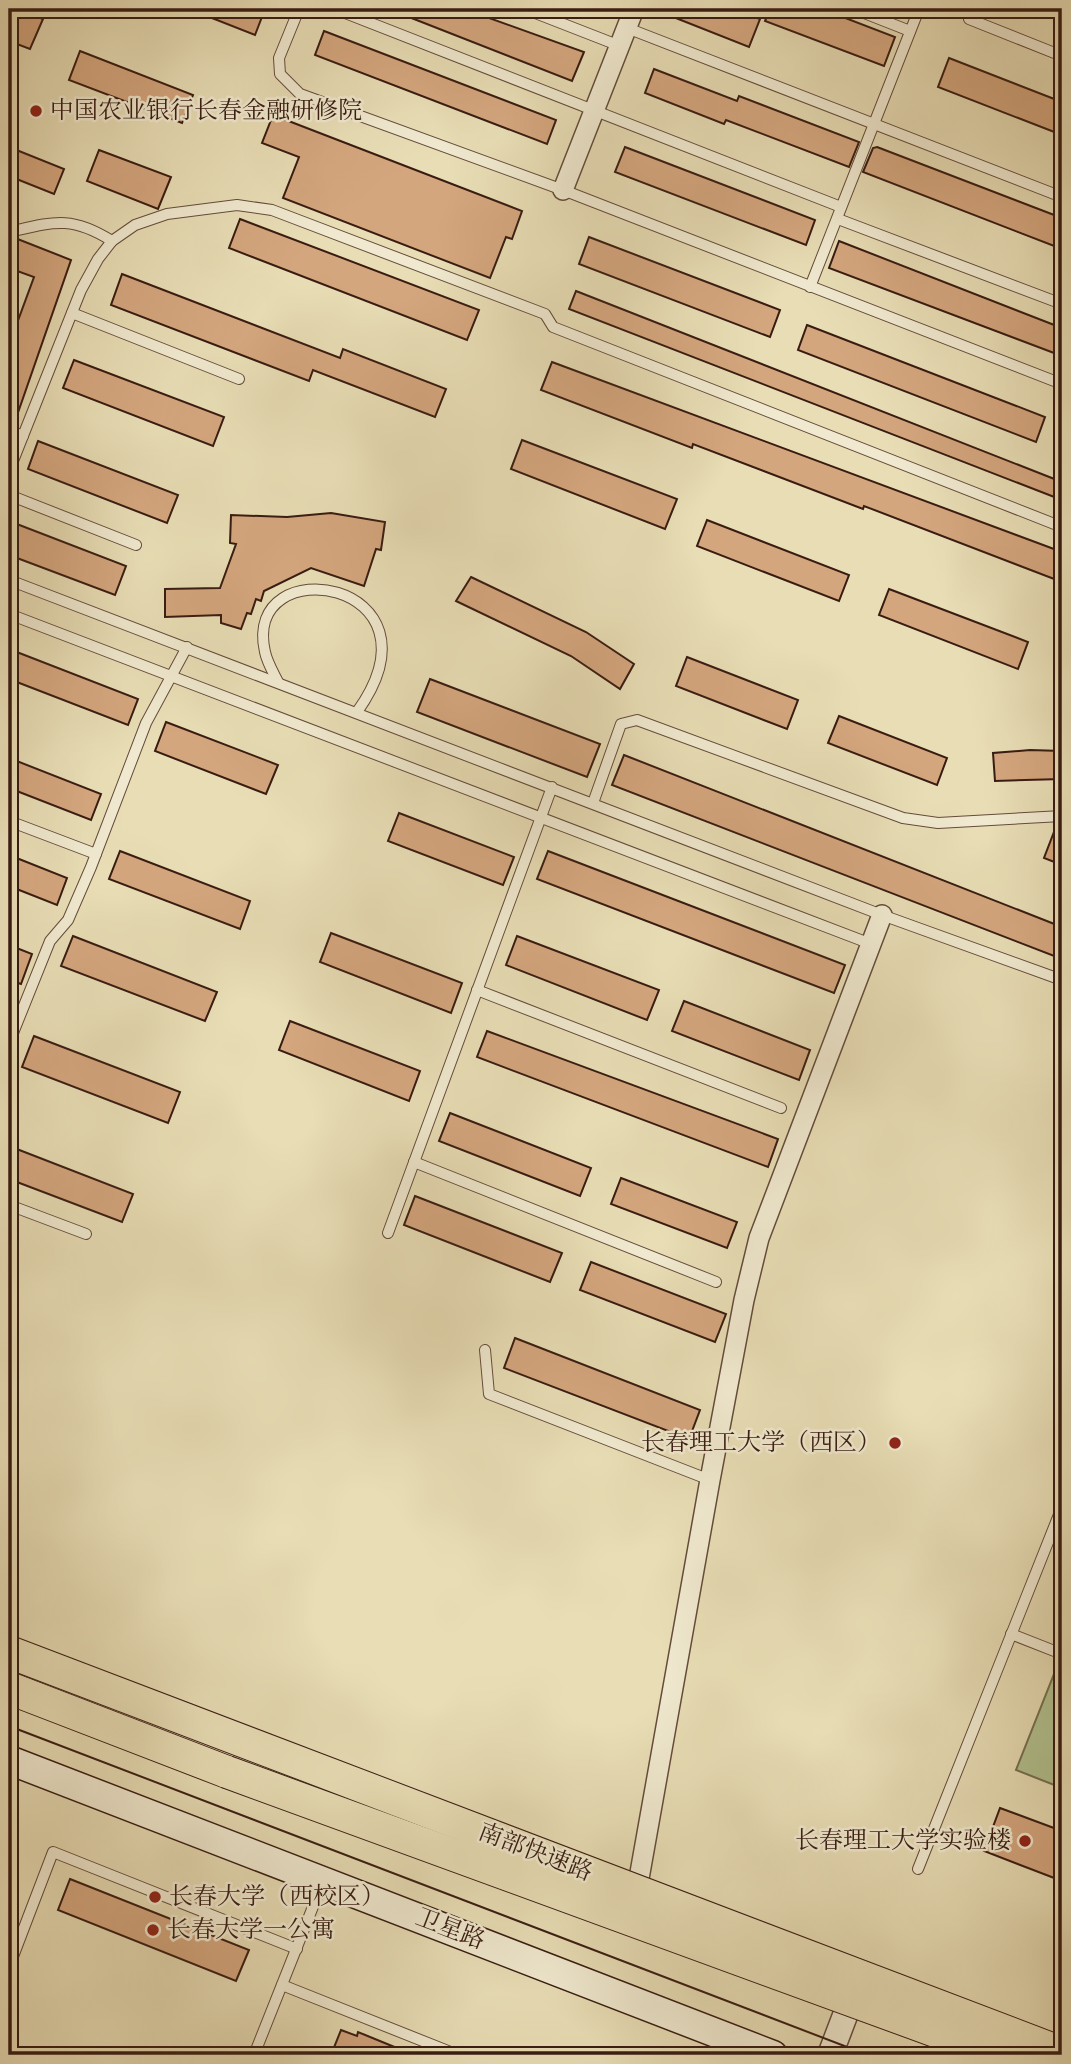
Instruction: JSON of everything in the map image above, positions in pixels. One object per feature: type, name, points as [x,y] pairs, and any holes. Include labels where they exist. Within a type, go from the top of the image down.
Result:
[{"type":"highway","name":"南部快速路","points":[[9,1652],[1062,2053]]},
{"type":"highway","name":"南部快速路","points":[[9,1688],[227,1772],[1001,2055]]},
{"type":"highway","points":[[9,1701],[227,1772]]},
{"type":"main road","name":"卫星路","points":[[9,1760],[774,2055]]},
{"type":"street","points":[[563,190],[634,9]]},
{"type":"street","points":[[638,1884],[710,1480],[758,1238],[882,915]]},
{"type":"street","points":[[830,2055],[862,1970]]},
{"type":"lane","points":[[299,9],[279,58],[280,74],[300,94],[563,190],[1062,384]]},
{"type":"lane","points":[[335,9],[841,207]]},
{"type":"lane","points":[[525,9],[623,37],[874,124],[1062,197]]},
{"type":"lane","points":[[854,9],[910,31]]},
{"type":"lane","points":[[810,287],[919,9]]},
{"type":"lane","points":[[969,19],[1062,56]]},
{"type":"lane","points":[[9,471],[72,313],[92,269],[111,241],[135,225],[199,208],[237,205],[272,211],[545,314],[553,327],[1062,527]]},
{"type":"lane","points":[[838,219],[1062,304]]},
{"type":"lane","points":[[9,232],[62,222],[78,223],[111,241]]},
{"type":"lane","points":[[72,313],[239,379]]},
{"type":"lane","points":[[9,430],[23,436]]},
{"type":"lane","points":[[9,495],[135,545]]},
{"type":"lane","points":[[9,580],[882,915],[1062,980]]},
{"type":"lane","points":[[278,682],[265,653],[263,633],[268,617],[278,603],[297,591],[316,587],[333,589],[363,604],[378,629],[383,661],[375,688],[357,712]]},
{"type":"lane","points":[[9,614],[871,944]]},
{"type":"lane","points":[[9,1043],[50,941],[68,920],[146,723],[187,647]]},
{"type":"lane","points":[[593,803],[621,724],[637,720],[903,818],[938,822],[1062,816]]},
{"type":"lane","points":[[388,1233],[552,787]]},
{"type":"lane","points":[[9,821],[96,854]]},
{"type":"lane","points":[[477,990],[781,1108]]},
{"type":"lane","points":[[9,1010],[20,1015]]},
{"type":"lane","points":[[414,1162],[716,1282]]},
{"type":"lane","points":[[9,1205],[86,1234]]},
{"type":"lane","points":[[485,1350],[489,1394],[710,1480]]},
{"type":"lane","points":[[918,1869],[1062,1507]]},
{"type":"lane","points":[[1012,1634],[1062,1654]]},
{"type":"lane","points":[[9,1967],[53,1852],[297,1949]]},
{"type":"lane","points":[[254,2055],[324,1881]]},
{"type":"lane","points":[[282,1985],[458,2055]]},
{"type":"green space","points":[[1058,1664],[1062,1666],[1062,1788],[1016,1770]]},
{"type":"building","points":[[9,9],[18,9],[43,19],[30,49],[9,41]]},
{"type":"building","points":[[189,9],[265,9],[255,35]]},
{"type":"building","points":[[464,9],[584,52],[572,81],[391,10]]},
{"type":"building","points":[[653,9],[734,9],[760,19],[749,47]]},
{"type":"building","points":[[770,9],[822,9],[895,37],[884,66],[765,21]]},
{"type":"building","points":[[324,31],[556,120],[547,144],[315,55]]},
{"type":"building","points":[[80,51],[193,95],[182,123],[69,80]]},
{"type":"building","points":[[949,58],[1062,102],[1062,135],[938,87]]},
{"type":"building","points":[[654,69],[737,101],[739,96],[859,142],[849,167],[726,120],[724,124],[645,93]]},
{"type":"building","points":[[273,115],[522,211],[512,239],[506,237],[490,278],[283,198],[299,157],[262,143]]},
{"type":"building","points":[[9,147],[64,169],[54,194],[9,176]]},
{"type":"building","points":[[625,147],[815,220],[806,245],[615,172]]},
{"type":"building","points":[[877,147],[1062,218],[1062,249],[863,172],[873,148]]},
{"type":"building","points":[[99,150],[171,177],[158,209],[87,181]]},
{"type":"building","points":[[240,219],[479,310],[467,340],[229,248]]},
{"type":"building","points":[[589,237],[780,310],[770,337],[579,264]]},
{"type":"building","points":[[15,238],[71,260],[14,424],[9,423],[9,345],[34,277],[9,268],[9,254]]},
{"type":"building","points":[[839,241],[1062,328],[1062,356],[829,268]]},
{"type":"building","points":[[122,274],[340,358],[343,349],[446,389],[435,417],[313,370],[309,381],[111,305]]},
{"type":"building","points":[[576,291],[1062,482],[1062,500],[569,309]]},
{"type":"building","points":[[807,325],[1045,417],[1036,442],[798,350]]},
{"type":"building","points":[[74,360],[224,417],[213,446],[63,388]]},
{"type":"building","points":[[552,362],[1062,552],[1062,582],[864,506],[863,509],[693,444],[692,448],[541,390]]},
{"type":"building","points":[[522,440],[677,499],[665,529],[511,469]]},
{"type":"building","points":[[38,441],[178,495],[167,523],[28,469]]},
{"type":"building","points":[[331,513],[385,522],[381,550],[376,549],[364,586],[311,568],[264,591],[261,601],[256,599],[251,614],[247,613],[241,629],[221,623],[221,615],[165,617],[165,589],[220,588],[236,544],[230,543],[231,515],[287,517]]},
{"type":"building","points":[[707,520],[849,575],[839,601],[697,546]]},
{"type":"building","points":[[9,521],[126,566],[115,595],[9,555]]},
{"type":"building","points":[[471,577],[586,632],[634,664],[620,689],[571,656],[456,601]]},
{"type":"building","points":[[889,589],[1028,642],[1018,669],[879,615]]},
{"type":"building","points":[[9,649],[138,699],[128,725],[9,679]]},
{"type":"building","points":[[687,657],[798,700],[787,729],[676,686]]},
{"type":"building","points":[[430,679],[600,744],[587,777],[417,712]]},
{"type":"building","points":[[839,716],[947,758],[937,785],[828,743]]},
{"type":"building","points":[[166,722],[278,765],[266,794],[155,751]]},
{"type":"building","points":[[1062,751],[1062,779],[995,781],[993,753]]},
{"type":"building","points":[[624,755],[1062,927],[1062,959],[612,785]]},
{"type":"building","points":[[9,758],[101,794],[91,820],[9,788]]},
{"type":"building","points":[[399,813],[514,857],[503,885],[388,841]]},
{"type":"building","points":[[1062,823],[1062,865],[1044,858],[1057,824]]},
{"type":"building","points":[[120,851],[250,901],[240,929],[109,879]]},
{"type":"building","points":[[548,851],[845,965],[834,993],[537,879]]},
{"type":"building","points":[[9,855],[67,878],[57,905],[9,886]]},
{"type":"building","points":[[331,933],[462,983],[451,1013],[320,962]]},
{"type":"building","points":[[73,936],[217,992],[205,1021],[61,966]]},
{"type":"building","points":[[517,936],[659,990],[647,1020],[506,965]]},
{"type":"building","points":[[9,945],[32,954],[21,984],[9,980]]},
{"type":"building","points":[[684,1001],[810,1050],[799,1080],[672,1031]]},
{"type":"building","points":[[290,1021],[420,1071],[409,1101],[279,1050]]},
{"type":"building","points":[[487,1031],[778,1139],[768,1167],[477,1057]]},
{"type":"building","points":[[34,1036],[180,1092],[168,1123],[22,1067]]},
{"type":"building","points":[[450,1113],[591,1168],[580,1196],[439,1141]]},
{"type":"building","points":[[9,1146],[133,1194],[122,1222],[9,1179]]},
{"type":"building","points":[[621,1178],[737,1222],[727,1248],[611,1204]]},
{"type":"building","points":[[415,1196],[562,1253],[550,1282],[404,1225]]},
{"type":"building","points":[[591,1262],[726,1314],[715,1342],[580,1290]]},
{"type":"building","points":[[515,1338],[700,1410],[689,1439],[504,1368]]},
{"type":"building","name":"长春理工大学实验楼","points":[[1000,1808],[1062,1831],[1062,1881],[984,1851]]},
{"type":"building","name":"长春大学一公寓","points":[[70,1879],[249,1950],[236,1981],[58,1910]]},
{"type":"building","points":[[341,2030],[357,2036],[358,2032],[414,2055],[331,2055]]},
{"type":"tram line","points":[[9,1726],[868,2055]]},
{"type":"place","name":"中国农业银行长春金融研修院","points":[[36,111]]},
{"type":"place","name":"长春理工大学（西区）","points":[[895,1443]]},
{"type":"place","name":"长春理工大学实验楼","points":[[1025,1841]]},
{"type":"place","name":"长春大学（西校区）","points":[[155,1897]]},
{"type":"place","name":"长春大学一公寓","points":[[153,1930]]}]
